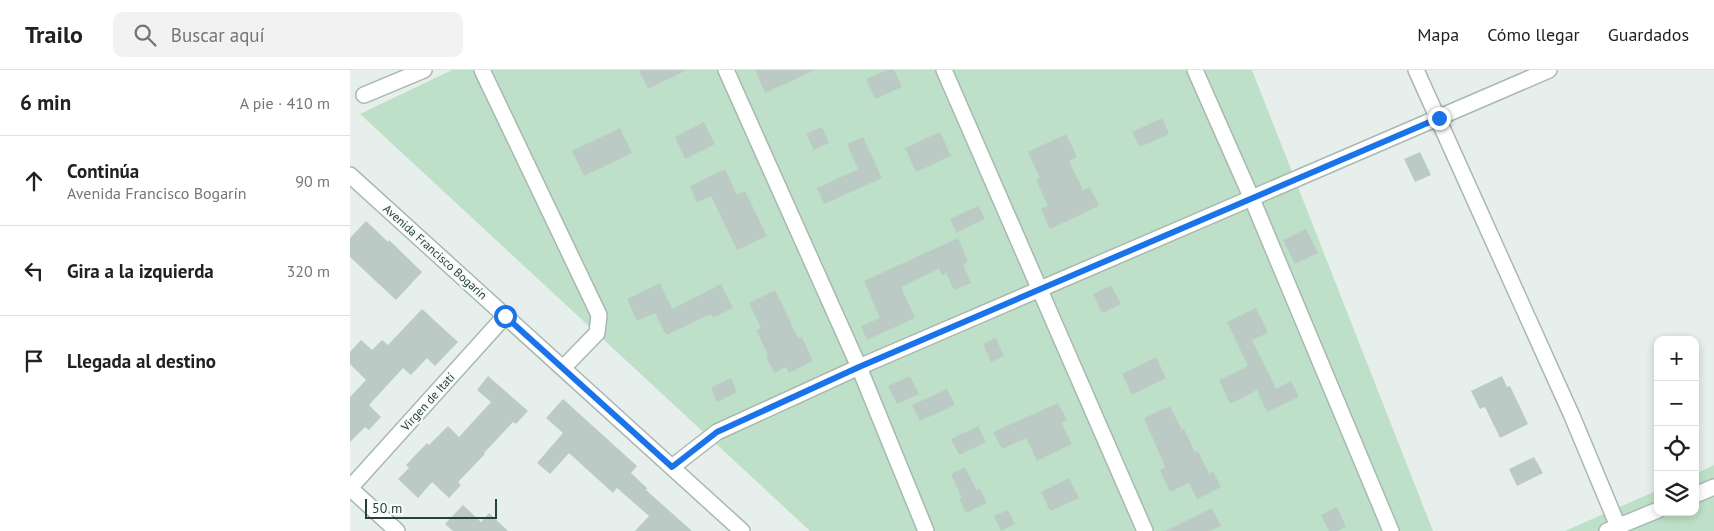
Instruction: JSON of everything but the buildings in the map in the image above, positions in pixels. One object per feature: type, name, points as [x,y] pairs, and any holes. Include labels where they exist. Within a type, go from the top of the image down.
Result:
[{"type":"street","points":[[364,95],[424,70]]},
{"type":"street","points":[[482,70],[599,315],[597,333],[563,368]]},
{"type":"street","points":[[726,70],[859,367],[926,531]]},
{"type":"street","points":[[944,70],[1145,531]]},
{"type":"street","points":[[1195,70],[1252,199],[1391,531]]},
{"type":"street","points":[[1416,70],[1568,407],[1615,529],[1654,512]]},
{"type":"street","points":[[672,467],[717,432],[859,367],[1549,70]]},
{"type":"street","name":"Avenida Francisco Bogarín","points":[[350,175],[739,530]]},
{"type":"street","name":"Virgen de Itatí","points":[[350,488],[505,316]]},
{"type":"street","points":[[1699,493],[1714,487]]},
{"type":"street","points":[[350,488],[397,531]]},
{"type":"green space","points":[[452,70],[1252,70],[1433,531],[810,531],[360,114]]},
{"type":"green space","points":[[1714,465],[1714,531],[1565,531],[1654,492],[1654,516],[1699,516],[1699,472]]},
{"type":"route","points":[[505,316],[672,467],[717,432],[859,367],[1439,118]]}]
